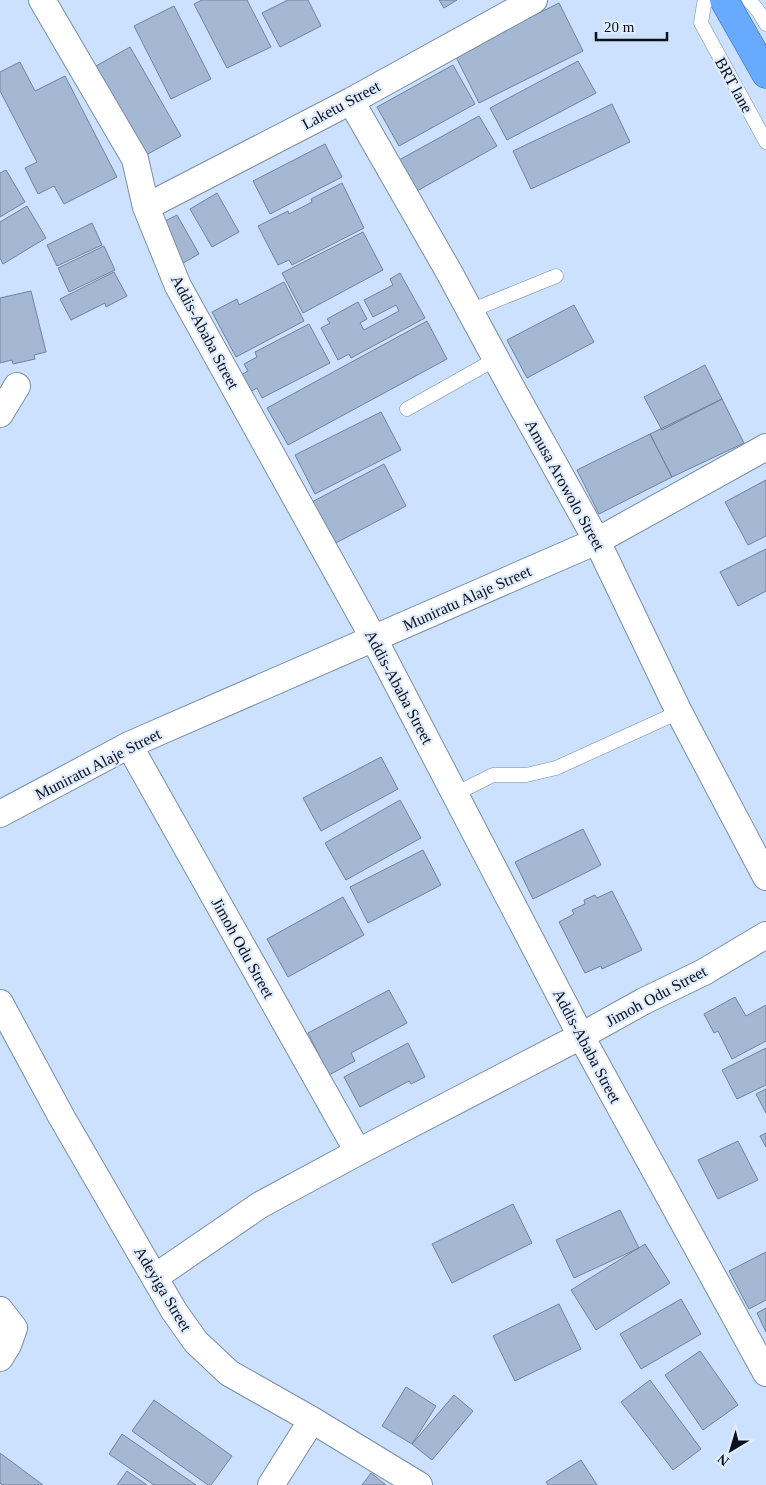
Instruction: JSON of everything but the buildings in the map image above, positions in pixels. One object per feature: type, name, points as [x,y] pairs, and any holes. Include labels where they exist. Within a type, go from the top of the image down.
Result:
[{"type":"highway","points":[[724,0],[766,74]]},
{"type":"street","name":"Addis-Ababa Street","points":[[42,0],[135,159],[146,207],[178,286],[374,638],[581,1036],[766,1373]]},
{"type":"street","name":"Laketu Street","points":[[146,207],[351,101],[534,0]]},
{"type":"street","name":"Amusa Arowolo Street","points":[[351,101],[597,541],[679,712],[766,877]]},
{"type":"street","points":[[0,414],[17,386]]},
{"type":"street","name":"Muniratu Alaje Street","points":[[0,814],[129,745],[597,541],[766,447]]},
{"type":"street","name":"Jimoh Odu Street","points":[[129,745],[358,1152]]},
{"type":"street","name":"Jimoh Odu Street","points":[[155,1277],[260,1205],[644,1001],[704,972],[766,935]]},
{"type":"street","name":"Adeyiga Street","points":[[0,1003],[61,1116],[174,1311],[196,1342],[229,1373],[312,1420],[419,1485]]},
{"type":"street","points":[[0,1358],[8,1345],[7,1319]]},
{"type":"street","points":[[271,1485],[312,1420]]},
{"type":"lane","name":"BRT lane","points":[[708,0],[704,4],[701,23],[766,142]]},
{"type":"lane","points":[[748,0],[759,12],[766,24]]},
{"type":"lane","points":[[470,311],[556,276]]},
{"type":"lane","points":[[407,409],[496,359]]},
{"type":"lane","points":[[455,794],[493,775],[526,775],[556,768],[679,712]]}]
